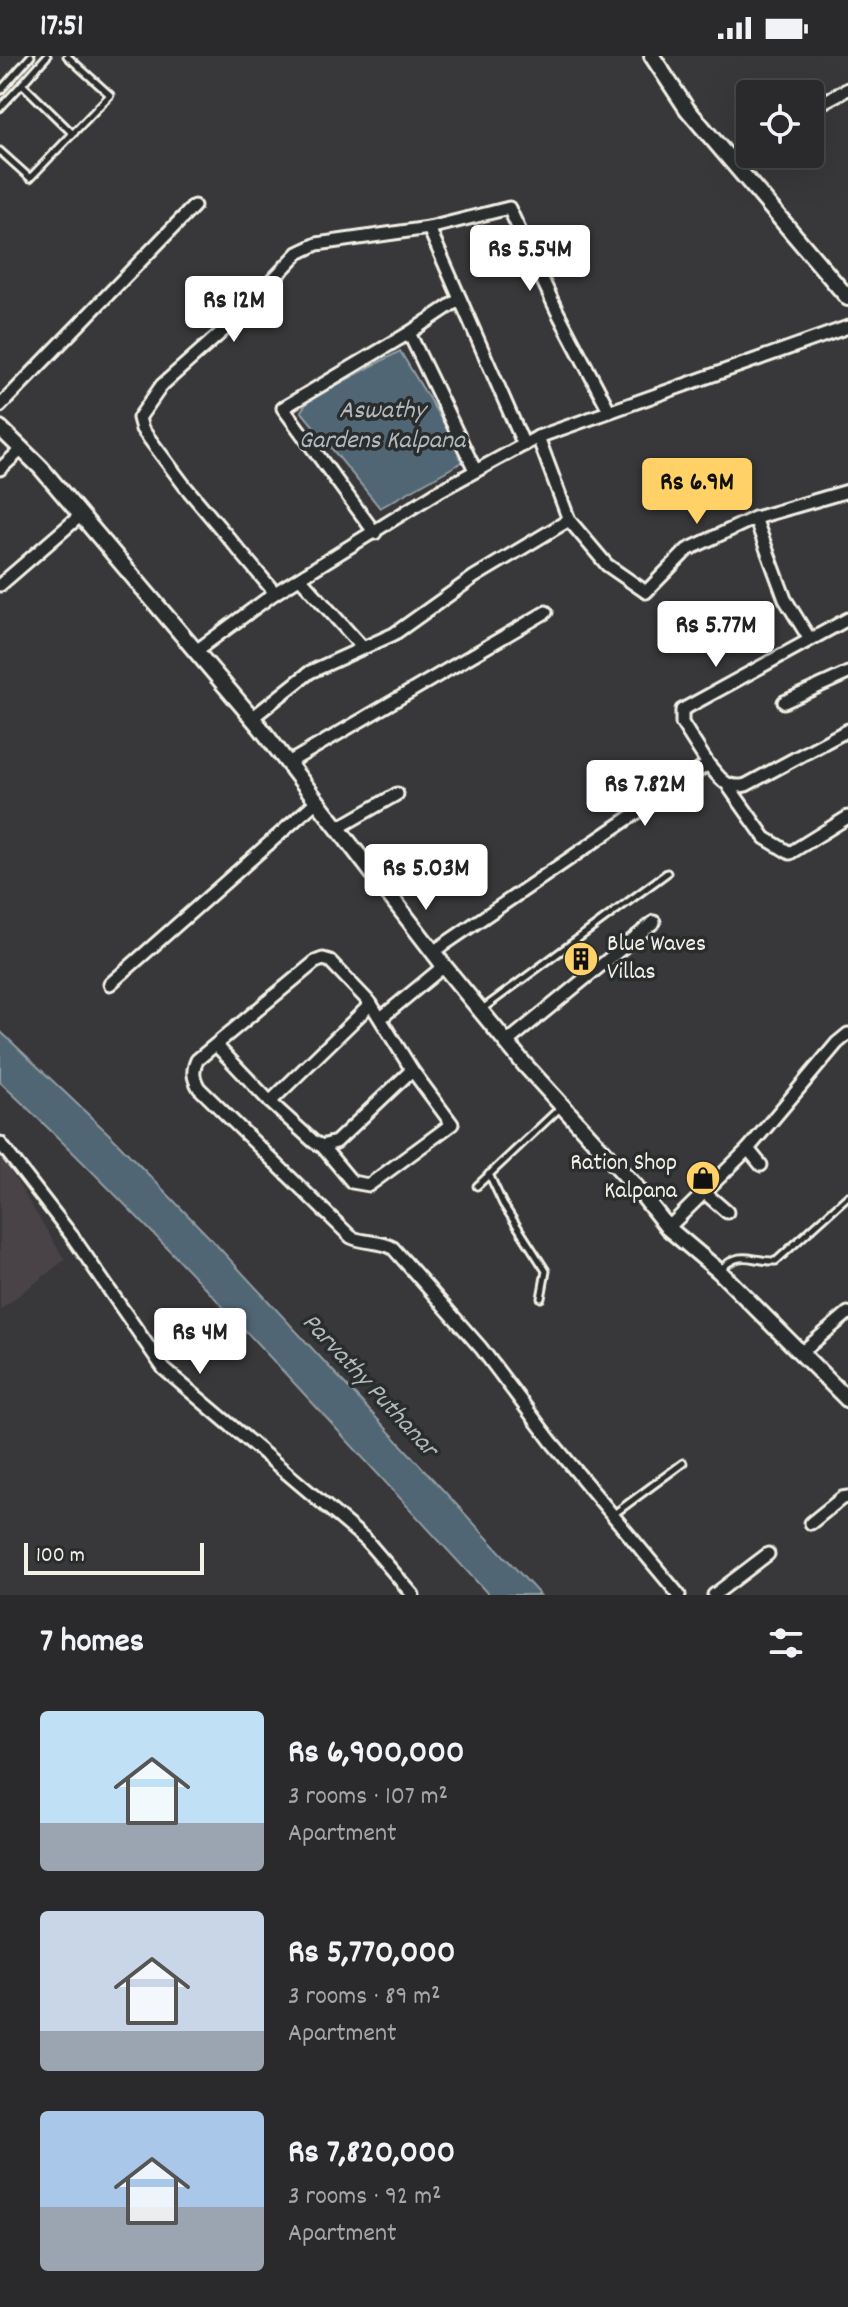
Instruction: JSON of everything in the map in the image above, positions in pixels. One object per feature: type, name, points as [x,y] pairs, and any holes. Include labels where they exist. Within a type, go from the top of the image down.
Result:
[{"type":"street","points":[[652,56],[687,109],[848,298]]},
{"type":"street","points":[[824,102],[848,89]]},
{"type":"street","points":[[729,159],[736,154]]},
{"type":"street","points":[[0,406],[194,206]]},
{"type":"street","points":[[275,593],[184,485],[142,429],[139,418],[162,385],[233,322],[298,253],[317,244],[429,228],[509,208],[557,311],[609,410]]},
{"type":"street","points":[[429,228],[524,445]]},
{"type":"street","points":[[375,533],[283,408],[460,299]]},
{"type":"street","points":[[196,651],[275,593],[475,470],[538,437],[848,327]]},
{"type":"street","points":[[409,333],[475,470]]},
{"type":"street","points":[[0,428],[41,468],[252,718],[506,1043],[636,1187],[668,1228],[719,1271],[848,1400]]},
{"type":"street","points":[[538,437],[569,520],[607,565],[646,592],[687,550],[755,518],[848,491]]},
{"type":"street","points":[[0,469],[22,449]]},
{"type":"street","points":[[0,585],[81,515]]},
{"type":"street","points":[[755,518],[785,599],[809,638]]},
{"type":"street","points":[[252,718],[310,672],[394,634],[474,577],[569,520]]},
{"type":"street","points":[[300,578],[363,648]]},
{"type":"street","points":[[288,763],[546,612]]},
{"type":"street","points":[[848,619],[682,710],[682,723],[708,764],[729,787],[765,838],[790,853],[848,817]]},
{"type":"street","points":[[784,702],[848,673]]},
{"type":"street","points":[[729,787],[746,785],[848,730]]},
{"type":"street","points":[[433,952],[708,764]]},
{"type":"street","points":[[338,828],[397,794]]},
{"type":"street","points":[[110,984],[317,801]]},
{"type":"street","points":[[506,1043],[654,922]]},
{"type":"street","points":[[216,1045],[270,1102],[322,1146],[352,1182],[369,1185],[452,1124],[412,1070],[371,1004],[330,961],[323,959],[315,962],[197,1060],[193,1069],[194,1080],[351,1237],[362,1242],[383,1242],[393,1248],[481,1348],[551,1441],[679,1595]]},
{"type":"street","points":[[381,1018],[444,966]]},
{"type":"street","points":[[270,1102],[371,1004]]},
{"type":"street","points":[[668,1228],[748,1149],[848,1034]]},
{"type":"street","points":[[322,1146],[336,1142],[412,1070]]},
{"type":"street","points":[[0,1143],[72,1236],[164,1369],[366,1540],[413,1595]]},
{"type":"street","points":[[748,1149],[761,1165]]},
{"type":"street","points":[[704,1192],[727,1212]]},
{"type":"street","points":[[802,1352],[848,1313]]},
{"type":"street","points":[[811,1523],[842,1498],[848,1497]]},
{"type":"street","points":[[714,1595],[768,1554]]},
{"type":"lane","points":[[0,91],[31,56]]},
{"type":"lane","points":[[0,108],[47,56]]},
{"type":"lane","points":[[0,151],[30,178],[110,95],[67,56]]},
{"type":"lane","points":[[22,84],[73,134]]},
{"type":"lane","points":[[480,1010],[667,873]]},
{"type":"lane","points":[[477,1186],[563,1105]]},
{"type":"lane","points":[[489,1174],[503,1204],[546,1271],[541,1298]]},
{"type":"lane","points":[[719,1271],[730,1260],[739,1258],[776,1261],[848,1196]]},
{"type":"lane","points":[[613,1515],[683,1463]]},
{"type":"shaded area","points":[[0,1154],[65,1260],[0,1310]]},
{"type":"water","name":"Aswathy Gardens Kalpana","points":[[400,351],[466,460],[380,508],[301,411],[310,399]]},
{"type":"water","points":[[0,1031],[112,1137],[211,1239],[540,1595],[489,1595],[188,1270],[0,1082]]},
{"type":"place","name":"Blue Waves Villas","points":[[581,959]]},
{"type":"place","name":"Ration Shop Kalpana","points":[[703,1178]]},
{"type":"water label","name":"Parvathy Puthanar","points":[[369,1386]]}]
